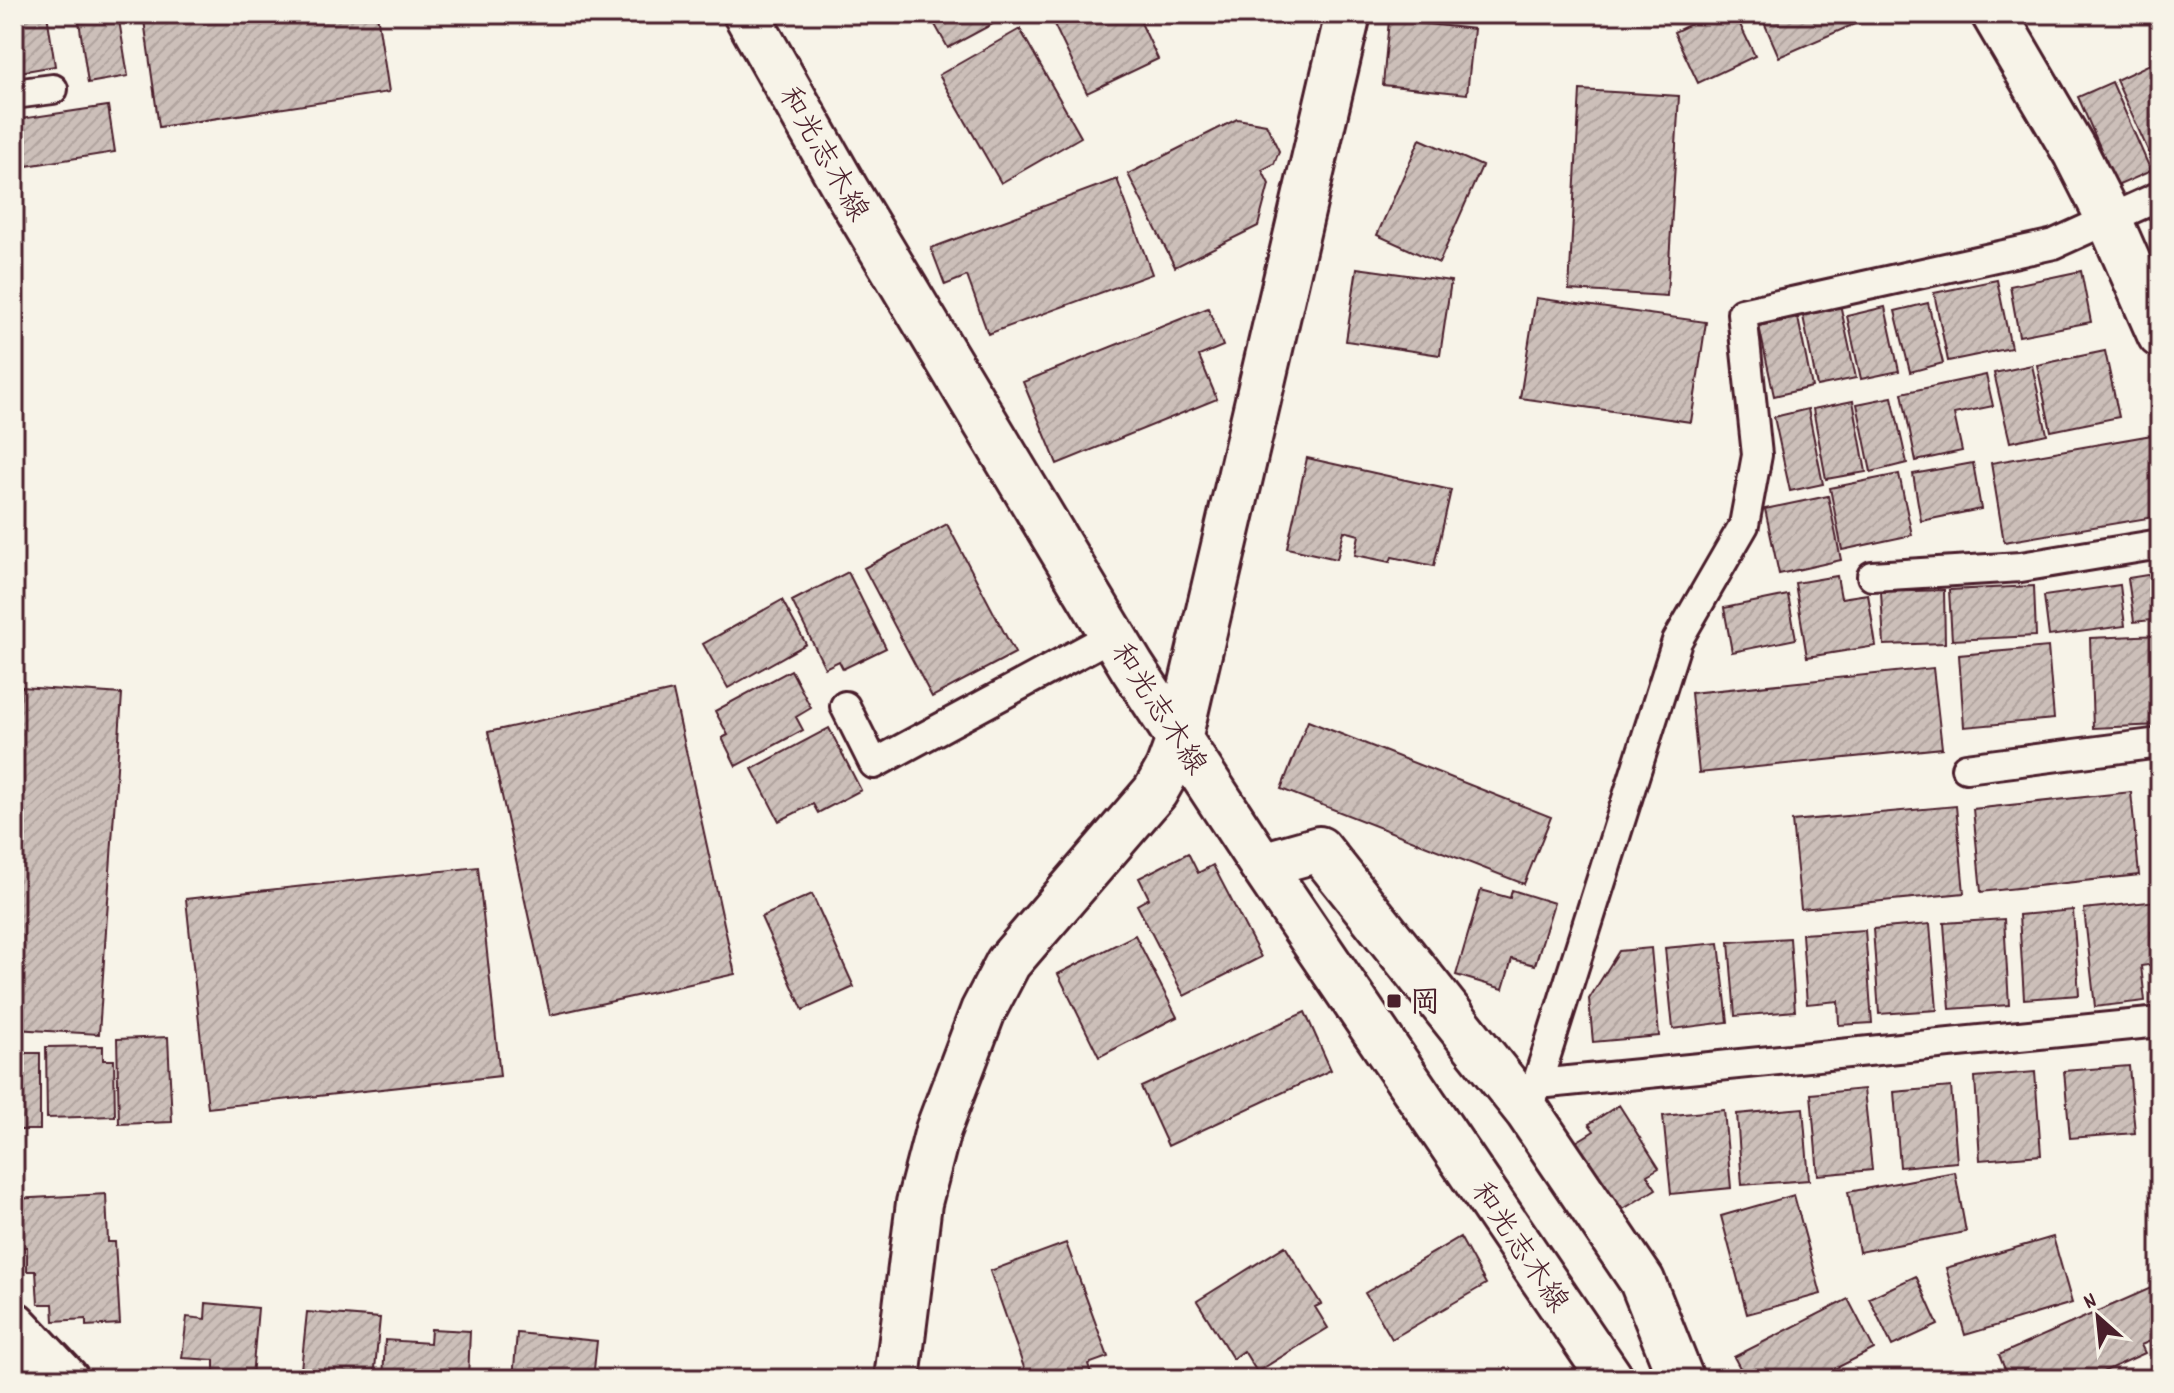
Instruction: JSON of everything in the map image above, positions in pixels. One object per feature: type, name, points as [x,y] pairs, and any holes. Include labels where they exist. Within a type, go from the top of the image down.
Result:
[{"type":"street","name":"和光志木線","points":[[746,14],[846,190],[1113,635],[1262,865],[1611,1379]]},
{"type":"street","points":[[897,1379],[919,1203],[938,1130],[983,1011],[1008,963],[1155,792],[1179,739],[1348,14]]},
{"type":"street","points":[[1994,14],[2076,154],[2109,219],[2160,335]]},
{"type":"street","points":[[1262,865],[1319,849],[1533,1098],[1642,1281],[1681,1379]]},
{"type":"street","points":[[14,1324],[66,1379]]},
{"type":"lane","points":[[14,94],[53,89]]},
{"type":"lane","points":[[2160,196],[2054,244],[1742,313],[1757,455],[1744,525],[1677,641],[1533,1098],[2160,1022]]},
{"type":"lane","points":[[1872,576],[2021,567],[2160,544]]},
{"type":"lane","points":[[845,706],[874,764],[1113,635]]},
{"type":"lane","points":[[1966,768],[2160,743]]},
{"type":"building","points":[[14,14],[47,14],[55,66],[14,73]]},
{"type":"building","points":[[78,14],[118,14],[128,76],[88,83]]},
{"type":"building","points":[[181,14],[377,14],[389,92],[159,127],[144,20]]},
{"type":"building","points":[[929,14],[1011,14],[948,48]]},
{"type":"building","points":[[1049,14],[1137,14],[1158,59],[1087,93]]},
{"type":"building","points":[[1712,14],[1735,14],[1755,56],[1698,83],[1674,32]]},
{"type":"building","points":[[1776,14],[1853,14],[1857,23],[1779,57],[1763,20]]},
{"type":"building","points":[[1389,20],[1474,29],[1467,94],[1383,85]]},
{"type":"building","points":[[1020,29],[1081,137],[1001,183],[939,75]]},
{"type":"building","points":[[2150,64],[2160,85],[2160,166],[2156,168],[2116,80]]},
{"type":"building","points":[[2112,82],[2151,171],[2117,186],[2078,97]]},
{"type":"building","points":[[1580,90],[1679,96],[1667,296],[1569,290]]},
{"type":"building","points":[[108,106],[115,152],[26,166],[20,119]]},
{"type":"building","points":[[1237,119],[1266,124],[1279,151],[1274,164],[1262,170],[1269,184],[1258,226],[1175,267],[1128,174]]},
{"type":"building","points":[[1420,139],[1482,166],[1439,263],[1377,235]]},
{"type":"building","points":[[1117,179],[1152,274],[988,334],[967,276],[945,285],[931,248]]},
{"type":"building","points":[[1357,268],[1451,281],[1440,355],[1346,341]]},
{"type":"building","points":[[2081,271],[2091,322],[2019,336],[2010,286]]},
{"type":"building","points":[[1997,280],[2011,348],[1948,361],[1934,293]]},
{"type":"building","points":[[1536,298],[1706,322],[1691,422],[1520,398]]},
{"type":"building","points":[[1928,303],[1943,363],[1910,372],[1895,311]]},
{"type":"building","points":[[1840,304],[1856,378],[1817,386],[1802,311]]},
{"type":"building","points":[[1885,307],[1899,371],[1861,379],[1847,316]]},
{"type":"building","points":[[1208,308],[1223,346],[1199,356],[1217,399],[1057,464],[1023,382]]},
{"type":"building","points":[[1798,318],[1812,387],[1774,396],[1759,326]]},
{"type":"building","points":[[2105,351],[2119,417],[2051,431],[2037,365]]},
{"type":"building","points":[[2032,365],[2047,434],[2010,442],[1994,373]]},
{"type":"building","points":[[1986,375],[1993,406],[1954,414],[1962,451],[1916,461],[1902,393]]},
{"type":"building","points":[[1892,397],[1907,463],[1871,472],[1857,404]]},
{"type":"building","points":[[1853,401],[1866,472],[1826,479],[1813,409]]},
{"type":"building","points":[[1808,409],[1823,484],[1790,491],[1774,417]]},
{"type":"building","points":[[2152,435],[2160,483],[2160,516],[2004,542],[1991,463]]},
{"type":"building","points":[[1307,458],[1451,490],[1434,566],[1392,557],[1390,562],[1355,555],[1359,535],[1344,531],[1337,559],[1287,548]]},
{"type":"building","points":[[1973,463],[1981,509],[1921,521],[1913,474]]},
{"type":"building","points":[[1899,474],[1912,535],[1842,550],[1830,488]]},
{"type":"building","points":[[1828,496],[1841,560],[1779,574],[1765,509]]},
{"type":"building","points":[[947,524],[1015,653],[932,697],[864,568]]},
{"type":"building","points":[[848,572],[886,648],[843,669],[839,661],[825,668],[792,601]]},
{"type":"building","points":[[2160,573],[2160,619],[2134,622],[2128,578]]},
{"type":"building","points":[[1837,576],[1841,598],[1868,594],[1876,646],[1807,657],[1795,583]]},
{"type":"building","points":[[2120,585],[2125,626],[2049,636],[2044,596]]},
{"type":"building","points":[[2034,586],[2036,636],[1952,640],[1949,590]]},
{"type":"building","points":[[1944,590],[1945,643],[1884,645],[1881,592]]},
{"type":"building","points":[[1788,595],[1796,639],[1732,652],[1724,608]]},
{"type":"building","points":[[782,600],[806,644],[728,688],[703,644]]},
{"type":"building","points":[[2160,635],[2160,725],[2093,728],[2090,638]]},
{"type":"building","points":[[2048,647],[2054,719],[1964,727],[1959,655]]},
{"type":"building","points":[[1933,668],[1942,748],[1699,773],[1691,693]]},
{"type":"building","points":[[791,670],[811,708],[796,717],[803,730],[736,766],[722,738],[728,735],[715,711]]},
{"type":"building","points":[[21,687],[122,694],[99,1034],[14,1029],[14,790]]},
{"type":"building","points":[[673,691],[735,974],[550,1015],[488,732]]},
{"type":"building","points":[[1308,721],[1551,817],[1524,884],[1281,789]]},
{"type":"building","points":[[829,728],[861,790],[818,813],[813,804],[779,821],[752,769]]},
{"type":"building","points":[[2131,792],[2139,875],[1981,892],[1973,809]]},
{"type":"building","points":[[1956,806],[1964,893],[1801,909],[1792,821]]},
{"type":"building","points":[[1188,853],[1198,873],[1213,865],[1261,957],[1184,996],[1137,905],[1149,898],[1139,878]]},
{"type":"building","points":[[478,867],[500,1076],[208,1108],[186,899]]},
{"type":"building","points":[[1481,890],[1510,898],[1512,890],[1554,903],[1535,965],[1512,959],[1503,989],[1456,975]]},
{"type":"building","points":[[812,894],[854,987],[803,1010],[761,917]]},
{"type":"building","points":[[2157,901],[2160,931],[2151,932],[2155,964],[2141,966],[2145,1001],[2095,1007],[2084,909]]},
{"type":"building","points":[[2073,910],[2079,995],[2024,999],[2019,915]]},
{"type":"building","points":[[2004,919],[2009,1005],[1950,1009],[1944,923]]},
{"type":"building","points":[[1930,924],[1937,1010],[1879,1014],[1873,929]]},
{"type":"building","points":[[1865,930],[1872,1023],[1839,1025],[1838,1001],[1807,1004],[1802,934]]},
{"type":"building","points":[[1135,935],[1177,1017],[1099,1057],[1058,974]]},
{"type":"building","points":[[1790,938],[1795,1011],[1735,1016],[1729,942]]},
{"type":"building","points":[[1719,943],[1728,1022],[1673,1029],[1665,948]]},
{"type":"building","points":[[1651,948],[1659,1036],[1593,1042],[1589,999],[1619,951]]},
{"type":"building","points":[[1305,1012],[1331,1070],[1168,1146],[1141,1087]]},
{"type":"building","points":[[168,1037],[172,1122],[119,1124],[117,1039]]},
{"type":"building","points":[[103,1046],[103,1060],[114,1060],[115,1116],[47,1118],[46,1047]]},
{"type":"building","points":[[14,1053],[40,1053],[40,1130],[14,1130]]},
{"type":"building","points":[[2129,1066],[2135,1133],[2070,1138],[2064,1071]]},
{"type":"building","points":[[2035,1072],[2041,1155],[1980,1160],[1975,1077]]},
{"type":"building","points":[[1951,1087],[1957,1162],[1900,1167],[1894,1092]]},
{"type":"building","points":[[1864,1089],[1872,1170],[1818,1175],[1811,1094]]},
{"type":"building","points":[[1619,1105],[1659,1168],[1647,1175],[1656,1189],[1620,1211],[1576,1142],[1594,1131],[1589,1124]]},
{"type":"building","points":[[1803,1108],[1809,1180],[1742,1185],[1737,1114]]},
{"type":"building","points":[[1724,1110],[1731,1188],[1671,1194],[1663,1116]]},
{"type":"building","points":[[1955,1172],[1966,1232],[1859,1252],[1848,1192]]},
{"type":"building","points":[[106,1194],[108,1242],[115,1242],[120,1324],[86,1326],[86,1319],[54,1321],[53,1304],[38,1304],[36,1271],[27,1271],[27,1247],[14,1247],[14,1199]]},
{"type":"building","points":[[1794,1195],[1821,1294],[1747,1314],[1721,1216]]},
{"type":"building","points":[[1460,1237],[1486,1284],[1392,1339],[1365,1293]]},
{"type":"building","points":[[2053,1237],[2072,1303],[1965,1335],[1946,1268]]},
{"type":"building","points":[[1066,1243],[1108,1357],[1088,1364],[1093,1379],[1028,1379],[990,1271]]},
{"type":"building","points":[[1285,1246],[1321,1304],[1315,1307],[1328,1328],[1257,1372],[1244,1351],[1233,1359],[1197,1301]]},
{"type":"building","points":[[1916,1276],[1938,1325],[1892,1346],[1869,1298]]},
{"type":"building","points":[[2160,1284],[2160,1337],[2141,1345],[2145,1353],[2087,1379],[2009,1379],[1999,1355]]},
{"type":"building","points":[[1848,1299],[1874,1349],[1815,1379],[1746,1379],[1734,1357]]},
{"type":"building","points":[[206,1303],[258,1308],[252,1377],[214,1374],[214,1360],[182,1358],[187,1317],[205,1319]]},
{"type":"building","points":[[307,1312],[380,1318],[374,1379],[300,1379]]},
{"type":"building","points":[[431,1329],[470,1331],[468,1379],[383,1379],[385,1340],[430,1343]]},
{"type":"building","points":[[517,1333],[597,1341],[593,1379],[513,1379]]},
{"type":"place","name":"岡","points":[[1394,1001]]}]
